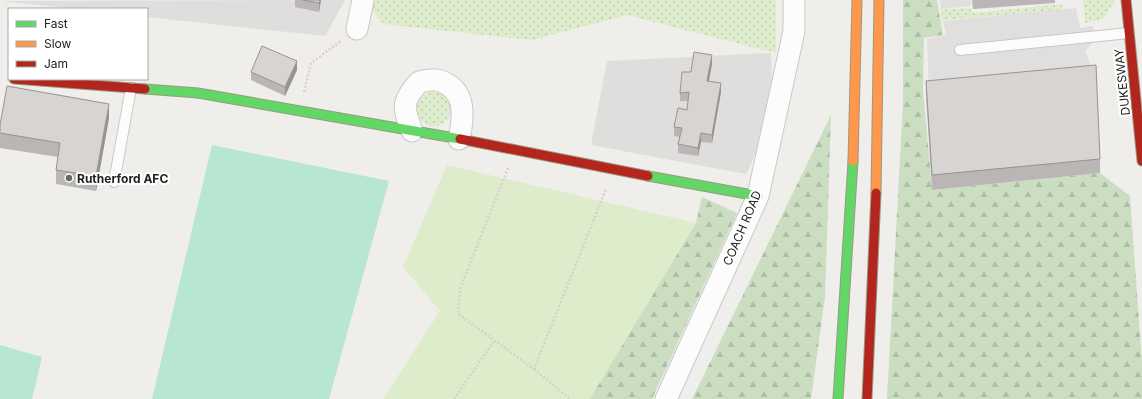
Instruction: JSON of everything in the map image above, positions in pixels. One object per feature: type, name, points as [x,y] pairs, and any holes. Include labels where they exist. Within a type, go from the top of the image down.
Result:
[{"type":"main road","points":[[838,399],[853,159],[857,0]]},
{"type":"main road","points":[[866,399],[875,231],[879,0]]},
{"type":"main road","name":"DUKESWAY","points":[[1126,0],[1142,161]]},
{"type":"main road","points":[[27,80],[198,93],[516,149],[614,170],[758,196]]},
{"type":"street","points":[[357,29],[363,0]]},
{"type":"street","name":"COACH ROAD","points":[[666,399],[758,196],[794,31],[794,0]]},
{"type":"street","points":[[412,131],[405,112],[407,95],[419,82],[436,80],[451,86],[459,97],[464,113],[459,139]]},
{"type":"lane","points":[[960,50],[1129,33]]},
{"type":"lane","points":[[114,182],[131,88]]},
{"type":"path","points":[[300,112],[311,63],[357,29]]},
{"type":"path","points":[[516,149],[460,289],[458,314],[534,369],[570,399]]},
{"type":"path","points":[[534,369],[614,170]]},
{"type":"path","points":[[454,399],[495,340]]},
{"type":"shaded area","points":[[345,0],[325,36],[148,17],[148,8],[68,8],[0,1]]},
{"type":"shaded area","points":[[940,0],[971,0],[971,6],[941,9]]},
{"type":"shaded area","points":[[1076,8],[1080,28],[1093,26],[1093,42],[1085,51],[1095,77],[929,94],[927,39],[946,35],[943,21]]},
{"type":"shaded area","points":[[771,53],[772,96],[765,134],[746,174],[591,145],[607,61]]},
{"type":"green space","points":[[371,0],[776,0],[776,53],[627,15],[532,40],[383,24],[370,6]]},
{"type":"green space","points":[[903,0],[937,0],[943,35],[924,38],[923,90],[932,190],[1100,173],[1130,196],[1142,362],[1142,399],[887,399],[903,102]]},
{"type":"green space","points":[[1083,0],[1114,0],[1114,2],[1103,19],[1085,23]]},
{"type":"green space","points":[[1062,4],[1063,10],[942,20],[941,10],[969,8],[974,13]]},
{"type":"green space","points":[[437,92],[444,94],[449,99],[451,109],[449,119],[444,124],[431,126],[424,124],[419,119],[417,106],[419,99],[424,94]]},
{"type":"green space","points":[[831,115],[825,297],[811,399],[692,399]]},
{"type":"green space","points":[[212,145],[389,181],[329,399],[152,399]]},
{"type":"green space","points":[[447,165],[696,223],[590,399],[383,399],[440,311],[403,267]]},
{"type":"green space","points":[[702,197],[737,213],[652,399],[587,399],[696,223]]},
{"type":"green space","points":[[0,345],[42,357],[32,399],[0,399]]},
{"type":"building","points":[[303,0],[320,0],[319,3]]},
{"type":"building","points":[[262,46],[297,61],[285,87],[251,72]]},
{"type":"building","points":[[694,52],[712,55],[707,81],[721,83],[712,135],[701,133],[698,148],[678,144],[682,128],[674,127],[678,108],[687,110],[689,92],[680,93],[682,72],[691,72]]},
{"type":"building","points":[[1096,65],[1100,159],[932,175],[926,81]]},
{"type":"building","points":[[7,86],[109,104],[96,176],[56,170],[60,143],[0,133]]},
{"type":"traffic: fast","points":[[145,89],[198,93],[460,139]]},
{"type":"traffic: fast","points":[[838,399],[853,161]]},
{"type":"traffic: fast","points":[[648,176],[758,196]]},
{"type":"traffic: slow","points":[[853,161],[857,0]]},
{"type":"traffic: slow","points":[[876,193],[879,0]]},
{"type":"traffic: jam","points":[[1126,0],[1142,161]]},
{"type":"traffic: jam","points":[[27,80],[145,89]]},
{"type":"traffic: jam","points":[[460,139],[648,176]]},
{"type":"traffic: jam","points":[[867,399],[876,193]]},
{"type":"place","name":"Rutherford AFC","points":[[69,178]]}]
